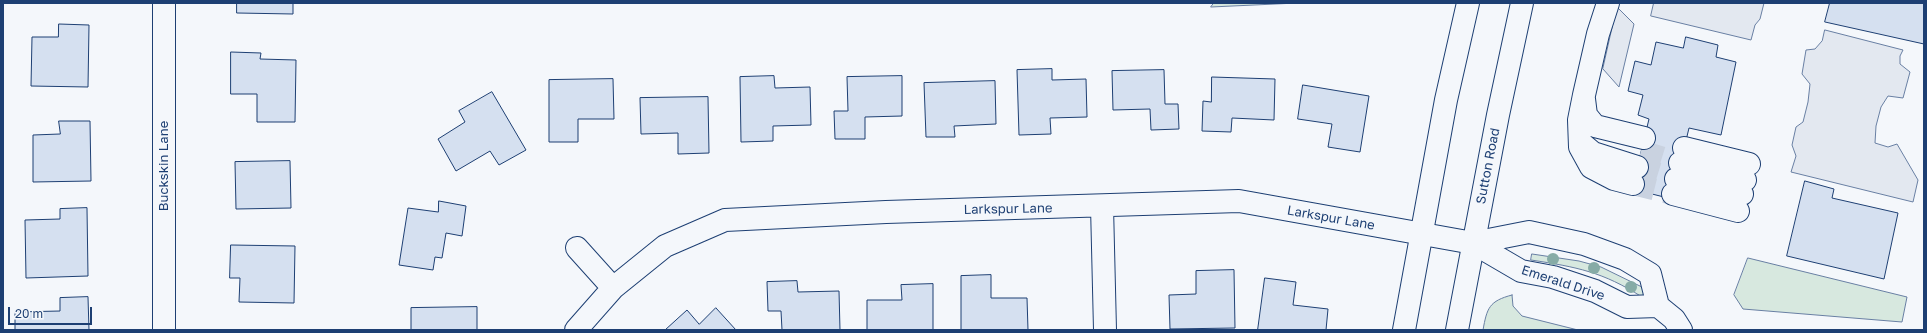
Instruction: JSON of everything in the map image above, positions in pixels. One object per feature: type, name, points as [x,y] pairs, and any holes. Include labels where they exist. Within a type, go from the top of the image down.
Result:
[{"type":"street","name":"Buckskin Lane","points":[[164,3],[164,330]]},
{"type":"street","points":[[1404,330],[1446,100],[1468,3]]},
{"type":"street","name":"Sutton Road","points":[[1457,330],[1498,115],[1522,3]]},
{"type":"street","points":[[1608,3],[1598,34],[1579,120],[1580,147],[1591,167],[1614,179],[1639,160]]},
{"type":"street","points":[[1584,95],[1586,114],[1595,126],[1639,160]]},
{"type":"street","points":[[1579,120],[1585,131],[1601,141],[1639,160]]},
{"type":"street","points":[[1744,187],[1678,171],[1744,187]]},
{"type":"street","name":"Larkspur Lane","points":[[576,330],[613,288],[665,246],[725,220],[886,212],[1238,201],[1421,234]]},
{"type":"street","points":[[1102,206],[1104,330]]},
{"type":"street","name":"Emerald Drive","points":[[1421,234],[1473,243],[1522,271],[1553,277],[1588,289],[1627,307],[1658,306],[1650,274],[1625,259],[1584,244],[1529,232],[1473,243]]},
{"type":"street","points":[[577,248],[613,288]]},
{"type":"street","points":[[1658,306],[1674,319],[1681,330]]},
{"type":"shaded area","points":[[1214,3],[1297,3],[1211,7]]},
{"type":"shaded area","points":[[1654,3],[1764,3],[1760,19],[1755,25],[1751,40],[1651,16]]},
{"type":"shaded area","points":[[1617,7],[1634,24],[1619,87],[1603,69]]},
{"type":"shaded area","points":[[1825,30],[1903,50],[1900,56],[1900,64],[1910,72],[1903,98],[1888,96],[1881,107],[1876,126],[1875,143],[1888,147],[1897,144],[1918,180],[1913,202],[1791,172],[1796,156],[1792,145],[1796,127],[1803,122],[1808,102],[1810,84],[1802,74],[1806,50],[1815,49],[1822,41]]},
{"type":"shaded area","points":[[1532,254],[1579,261],[1601,267],[1644,288],[1646,296],[1642,297],[1602,276],[1576,268],[1531,260]]},
{"type":"shaded area","points":[[1748,258],[1907,297],[1902,322],[1743,309],[1734,295]]},
{"type":"shaded area","points":[[1512,295],[1513,306],[1522,316],[1578,330],[1483,330],[1490,306],[1504,297]]},
{"type":"building","points":[[237,3],[293,3],[293,14],[237,13]]},
{"type":"building","points":[[1830,3],[1924,3],[1924,44],[1825,22]]},
{"type":"building","points":[[59,24],[89,25],[88,87],[31,86],[32,37],[58,37]]},
{"type":"building","points":[[1686,37],[1718,45],[1716,57],[1736,62],[1721,135],[1689,128],[1672,199],[1632,189],[1649,119],[1638,115],[1643,95],[1628,91],[1635,61],[1651,65],[1656,42],[1683,48]]},
{"type":"building","points":[[231,52],[261,53],[260,59],[296,60],[295,122],[257,122],[257,94],[231,94]]},
{"type":"building","points":[[1052,69],[1052,80],[1086,79],[1087,117],[1050,118],[1051,134],[1019,135],[1017,70]]},
{"type":"building","points":[[1164,70],[1165,104],[1178,104],[1179,129],[1151,130],[1150,109],[1113,110],[1112,71]]},
{"type":"building","points":[[774,76],[775,88],[810,87],[811,125],[773,126],[773,141],[741,142],[740,77]]},
{"type":"building","points":[[902,76],[902,116],[865,117],[865,139],[835,139],[834,111],[848,111],[847,77]]},
{"type":"building","points":[[1212,77],[1275,79],[1274,120],[1232,118],[1231,132],[1202,131],[1203,101],[1211,102]]},
{"type":"building","points":[[613,79],[614,119],[578,119],[578,142],[549,142],[549,80]]},
{"type":"building","points":[[995,81],[996,124],[954,126],[955,137],[926,137],[924,83]]},
{"type":"building","points":[[1303,85],[1369,96],[1360,152],[1328,147],[1332,124],[1298,119]]},
{"type":"building","points":[[492,92],[526,150],[499,165],[490,151],[456,171],[438,139],[465,122],[459,111]]},
{"type":"building","points":[[708,97],[709,153],[678,154],[678,133],[641,134],[640,98]]},
{"type":"building","points":[[59,121],[90,121],[91,181],[33,182],[33,135],[60,134]]},
{"type":"building","points":[[290,161],[291,208],[236,209],[235,162]]},
{"type":"building","points":[[1805,181],[1834,189],[1832,198],[1898,213],[1884,279],[1787,256]]},
{"type":"building","points":[[439,201],[466,206],[462,236],[446,233],[442,258],[435,257],[433,270],[399,265],[408,208],[438,212]]},
{"type":"building","points":[[87,208],[88,276],[26,278],[25,220],[60,219],[60,209]]},
{"type":"building","points":[[231,245],[295,246],[294,303],[239,302],[240,278],[230,278]]},
{"type":"building","points":[[1234,270],[1235,328],[1170,329],[1169,295],[1196,294],[1196,271]]},
{"type":"building","points":[[991,275],[991,298],[1027,298],[1028,330],[961,330],[961,276]]},
{"type":"building","points":[[1265,278],[1296,282],[1293,305],[1328,309],[1326,330],[1258,330]]},
{"type":"building","points":[[797,281],[798,292],[839,291],[840,330],[782,330],[781,311],[768,311],[767,282]]},
{"type":"building","points":[[933,284],[933,330],[867,330],[867,300],[902,300],[901,285]]},
{"type":"building","points":[[88,297],[89,330],[15,330],[15,312],[60,311],[60,298]]},
{"type":"building","points":[[477,307],[477,330],[411,330],[411,308]]},
{"type":"building","points":[[716,308],[736,330],[665,330],[687,310],[699,324]]},
{"type":"tunnel","points":[[1641,151],[1680,163]]},
{"type":"tunnel","points":[[1637,167],[1676,179]]},
{"type":"tunnel","points":[[1633,184],[1673,194]]}]
